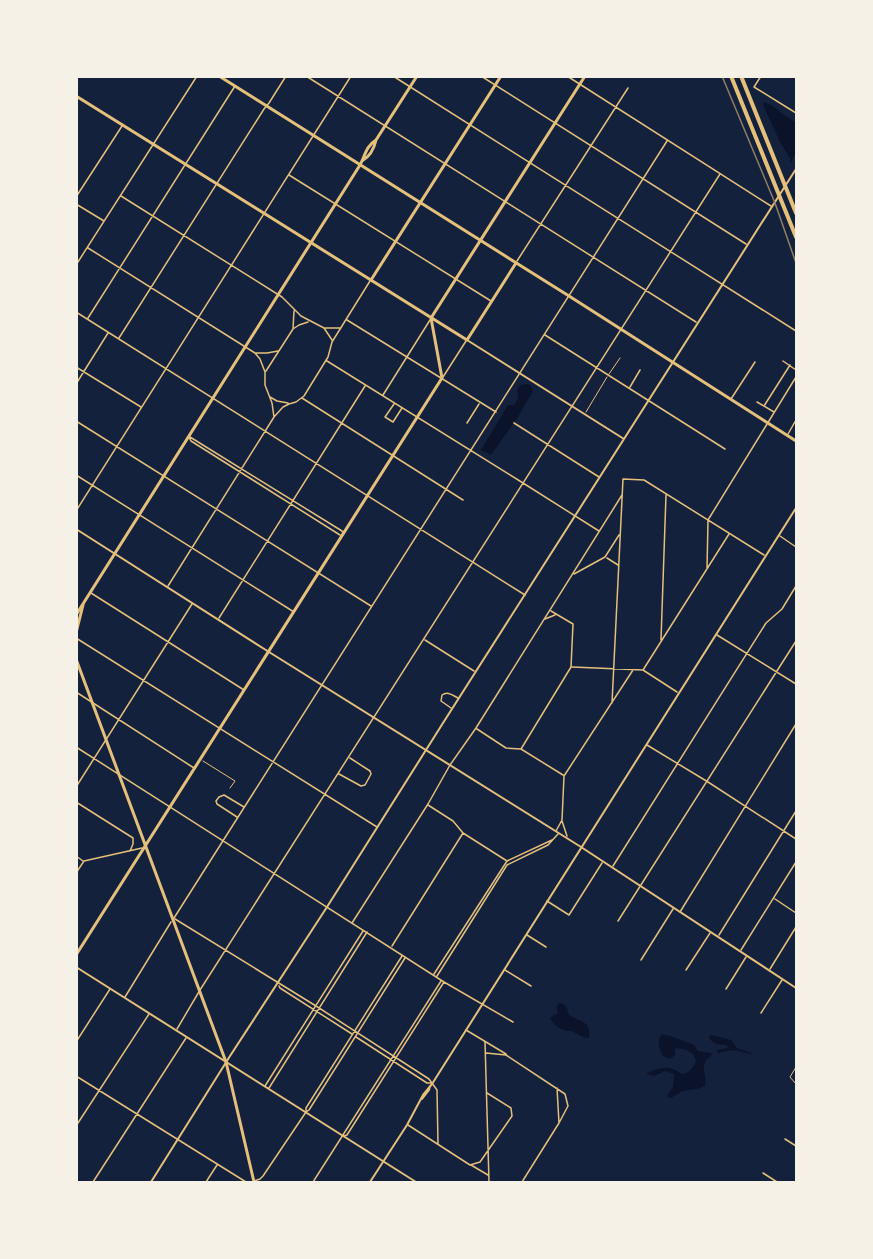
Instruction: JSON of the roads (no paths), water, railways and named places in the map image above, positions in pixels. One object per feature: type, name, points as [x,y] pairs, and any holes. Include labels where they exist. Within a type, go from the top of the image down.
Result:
[{"type":"highway","points":[[731,76],[796,237]]},
{"type":"highway","points":[[741,76],[796,213]]},
{"type":"main road","points":[[219,76],[361,163],[796,441]]},
{"type":"main road","points":[[76,615],[361,163],[375,146],[376,140],[417,76]]},
{"type":"main road","points":[[370,280],[501,76]]},
{"type":"main road","points":[[77,954],[442,378],[431,318],[585,76]]},
{"type":"main road","points":[[76,96],[466,340],[516,263]]},
{"type":"main road","points":[[76,633],[83,604]]},
{"type":"main road","points":[[77,658],[226,1062],[254,1182]]},
{"type":"street","points":[[76,265],[197,76]]},
{"type":"street","points":[[118,339],[286,76]]},
{"type":"street","points":[[306,76],[698,323]]},
{"type":"street","points":[[76,511],[351,76]]},
{"type":"street","points":[[393,76],[796,331]]},
{"type":"street","points":[[481,76],[748,245]]},
{"type":"street","points":[[567,76],[772,207]]},
{"type":"street","points":[[761,76],[754,87],[796,113]]},
{"type":"street","points":[[87,319],[235,86]]},
{"type":"street","points":[[516,263],[628,88]]},
{"type":"street","points":[[76,197],[123,125]]},
{"type":"street","points":[[124,997],[667,141]]},
{"type":"street","points":[[151,1182],[796,169]]},
{"type":"street","points":[[176,1031],[720,174]]},
{"type":"street","points":[[288,175],[491,302]]},
{"type":"street","points":[[121,196],[278,295],[310,321],[324,328],[342,327]]},
{"type":"street","points":[[76,204],[104,222]]},
{"type":"street","points":[[88,248],[255,352],[265,372],[265,385],[274,417]]},
{"type":"street","points":[[167,587],[274,417],[282,407],[302,398],[326,361],[332,342],[370,280]]},
{"type":"street","points":[[265,372],[293,329],[294,310]]},
{"type":"street","points":[[76,312],[525,595]]},
{"type":"street","points":[[382,395],[431,318]]},
{"type":"street","points":[[347,320],[496,412]]},
{"type":"street","points":[[293,329],[310,321]]},
{"type":"street","points":[[324,328],[332,342]]},
{"type":"street","points":[[76,384],[109,332]]},
{"type":"street","points":[[544,335],[725,448]]},
{"type":"street","points":[[442,378],[466,340],[625,439]]},
{"type":"street","points":[[255,352],[267,353],[280,350]]},
{"type":"street","points":[[326,361],[599,531]]},
{"type":"street","points":[[783,361],[796,370]]},
{"type":"street","points":[[731,399],[755,362]]},
{"type":"street","points":[[764,406],[790,365]]},
{"type":"street","points":[[76,367],[141,407]]},
{"type":"street","points":[[630,388],[640,370]]},
{"type":"street","points":[[707,569],[708,520],[796,377]]},
{"type":"street","points":[[218,619],[366,385]]},
{"type":"street","points":[[270,397],[289,404]]},
{"type":"street","points":[[302,398],[463,500]]},
{"type":"street","points":[[467,423],[480,402]]},
{"type":"street","points":[[757,402],[775,412]]},
{"type":"street","points":[[394,403],[385,417],[393,423],[402,408]]},
{"type":"street","points":[[787,434],[796,420]]},
{"type":"street","points":[[76,421],[372,607]]},
{"type":"street","points":[[514,423],[600,477]]},
{"type":"street","points":[[189,436],[342,531],[343,535],[339,536],[191,441],[189,436]]},
{"type":"street","points":[[76,475],[294,612]]},
{"type":"street","points":[[612,703],[623,479],[644,480],[765,556]]},
{"type":"street","points":[[661,642],[666,494]]},
{"type":"street","points":[[352,923],[622,495]]},
{"type":"street","points":[[370,1182],[796,508]]},
{"type":"street","points":[[76,529],[603,862],[796,988]]},
{"type":"street","points":[[573,574],[605,557],[620,534]]},
{"type":"street","points":[[643,670],[729,534]]},
{"type":"street","points":[[779,536],[796,547]]},
{"type":"street","points":[[605,557],[619,565]]},
{"type":"street","points":[[611,868],[765,623],[782,609],[796,586]]},
{"type":"street","points":[[90,593],[245,691]]},
{"type":"street","points":[[76,787],[193,603]]},
{"type":"street","points":[[521,748],[571,667],[573,624],[550,610]]},
{"type":"street","points":[[544,619],[556,614]]},
{"type":"street","points":[[716,634],[796,684]]},
{"type":"street","points":[[76,638],[377,827]]},
{"type":"street","points":[[424,639],[476,672]]},
{"type":"street","points":[[618,921],[796,642]]},
{"type":"street","points":[[571,667],[643,670],[679,693]]},
{"type":"street","points":[[568,840],[562,820],[564,776],[633,670]]},
{"type":"street","points":[[76,692],[195,769]]},
{"type":"street","points":[[452,709],[441,701],[442,695],[449,693],[458,699]]},
{"type":"street","points":[[680,912],[796,724]]},
{"type":"street","points":[[476,728],[506,748],[521,748],[564,776]]},
{"type":"street","points":[[646,744],[796,839]]},
{"type":"street","points":[[76,747],[443,981],[513,1022]]},
{"type":"street","points":[[339,774],[361,786],[365,785],[371,774],[370,771],[349,758]]},
{"type":"street","points":[[238,818],[217,804],[219,796],[224,795],[245,807]]},
{"type":"street","points":[[76,802],[133,838],[134,844],[130,850]]},
{"type":"street","points":[[428,804],[453,821],[464,833],[508,862]]},
{"type":"street","points":[[718,938],[796,811]]},
{"type":"street","points":[[434,975],[502,867],[552,839],[562,820]]},
{"type":"street","points":[[391,948],[464,833]]},
{"type":"street","points":[[76,873],[84,861],[146,847]]},
{"type":"street","points":[[76,856],[84,861]]},
{"type":"street","points":[[437,977],[508,862]]},
{"type":"street","points":[[547,901],[569,915],[603,862]]},
{"type":"street","points":[[740,951],[796,862]]},
{"type":"street","points":[[774,899],[796,913]]},
{"type":"street","points":[[641,960],[674,909]]},
{"type":"street","points":[[174,919],[316,1006],[429,1080],[431,1085]]},
{"type":"street","points":[[769,970],[796,927]]},
{"type":"street","points":[[264,1086],[363,930]]},
{"type":"street","points":[[268,1089],[367,932]]},
{"type":"street","points":[[686,970],[710,932]]},
{"type":"street","points":[[526,935],[546,947]]},
{"type":"street","points":[[254,1182],[260,1179],[306,1112],[306,1108],[354,1036],[403,955]]},
{"type":"street","points":[[726,989],[747,956]]},
{"type":"street","points":[[356,1032],[406,957]]},
{"type":"street","points":[[76,967],[416,1182]]},
{"type":"street","points":[[504,969],[531,986]]},
{"type":"street","points":[[761,1013],[783,979]]},
{"type":"street","points":[[344,1136],[391,1059],[443,981]]},
{"type":"street","points":[[313,1182],[347,1134],[443,981]]},
{"type":"street","points":[[278,984],[280,988],[437,1090],[438,1144]]},
{"type":"street","points":[[76,1042],[110,988]]},
{"type":"street","points":[[76,1126],[149,1013]]},
{"type":"street","points":[[466,1030],[565,1094],[568,1106],[522,1182]]},
{"type":"street","points":[[93,1182],[186,1038]]},
{"type":"street","points":[[485,1042],[489,1182]]},
{"type":"street","points":[[485,1053],[506,1055]]},
{"type":"street","points":[[76,1076],[246,1182]]},
{"type":"street","points":[[557,1088],[559,1123]]},
{"type":"street","points":[[470,1165],[480,1162],[488,1153],[512,1116],[511,1108],[487,1092]]},
{"type":"street","points":[[407,1125],[488,1175]]},
{"type":"street","points":[[785,1139],[796,1146]]},
{"type":"street","points":[[206,1182],[217,1164]]},
{"type":"street","points":[[763,1173],[777,1182]]},
{"type":"lane","points":[[585,414],[620,358]]},
{"type":"lane","points":[[201,759],[235,781],[230,788]]},
{"type":"lane","points":[[796,1067],[790,1077],[796,1084]]},
{"type":"water","points":[[764,102],[796,122],[796,152],[790,164],[790,158],[781,144],[763,105]]},
{"type":"water","points":[[520,385],[530,385],[533,391],[515,422],[513,421],[491,455],[481,450],[508,405],[514,405],[516,402]]},
{"type":"water","points":[[559,1003],[565,1005],[569,1015],[587,1025],[589,1038],[563,1030],[553,1022],[550,1018],[558,1013]]},
{"type":"water","points":[[662,1034],[692,1044],[698,1051],[711,1053],[712,1055],[704,1066],[705,1086],[684,1091],[669,1098],[667,1096],[673,1087],[674,1074],[665,1071],[654,1076],[647,1074],[664,1068],[684,1074],[696,1062],[692,1053],[682,1049],[675,1049],[675,1055],[670,1059],[663,1056],[659,1045]]},
{"type":"water","points":[[710,1035],[731,1040],[737,1048],[754,1054],[734,1050],[718,1053],[718,1050],[728,1046],[714,1043],[709,1038]]},
{"type":"railway","points":[[722,76],[775,203],[796,263]]}]
